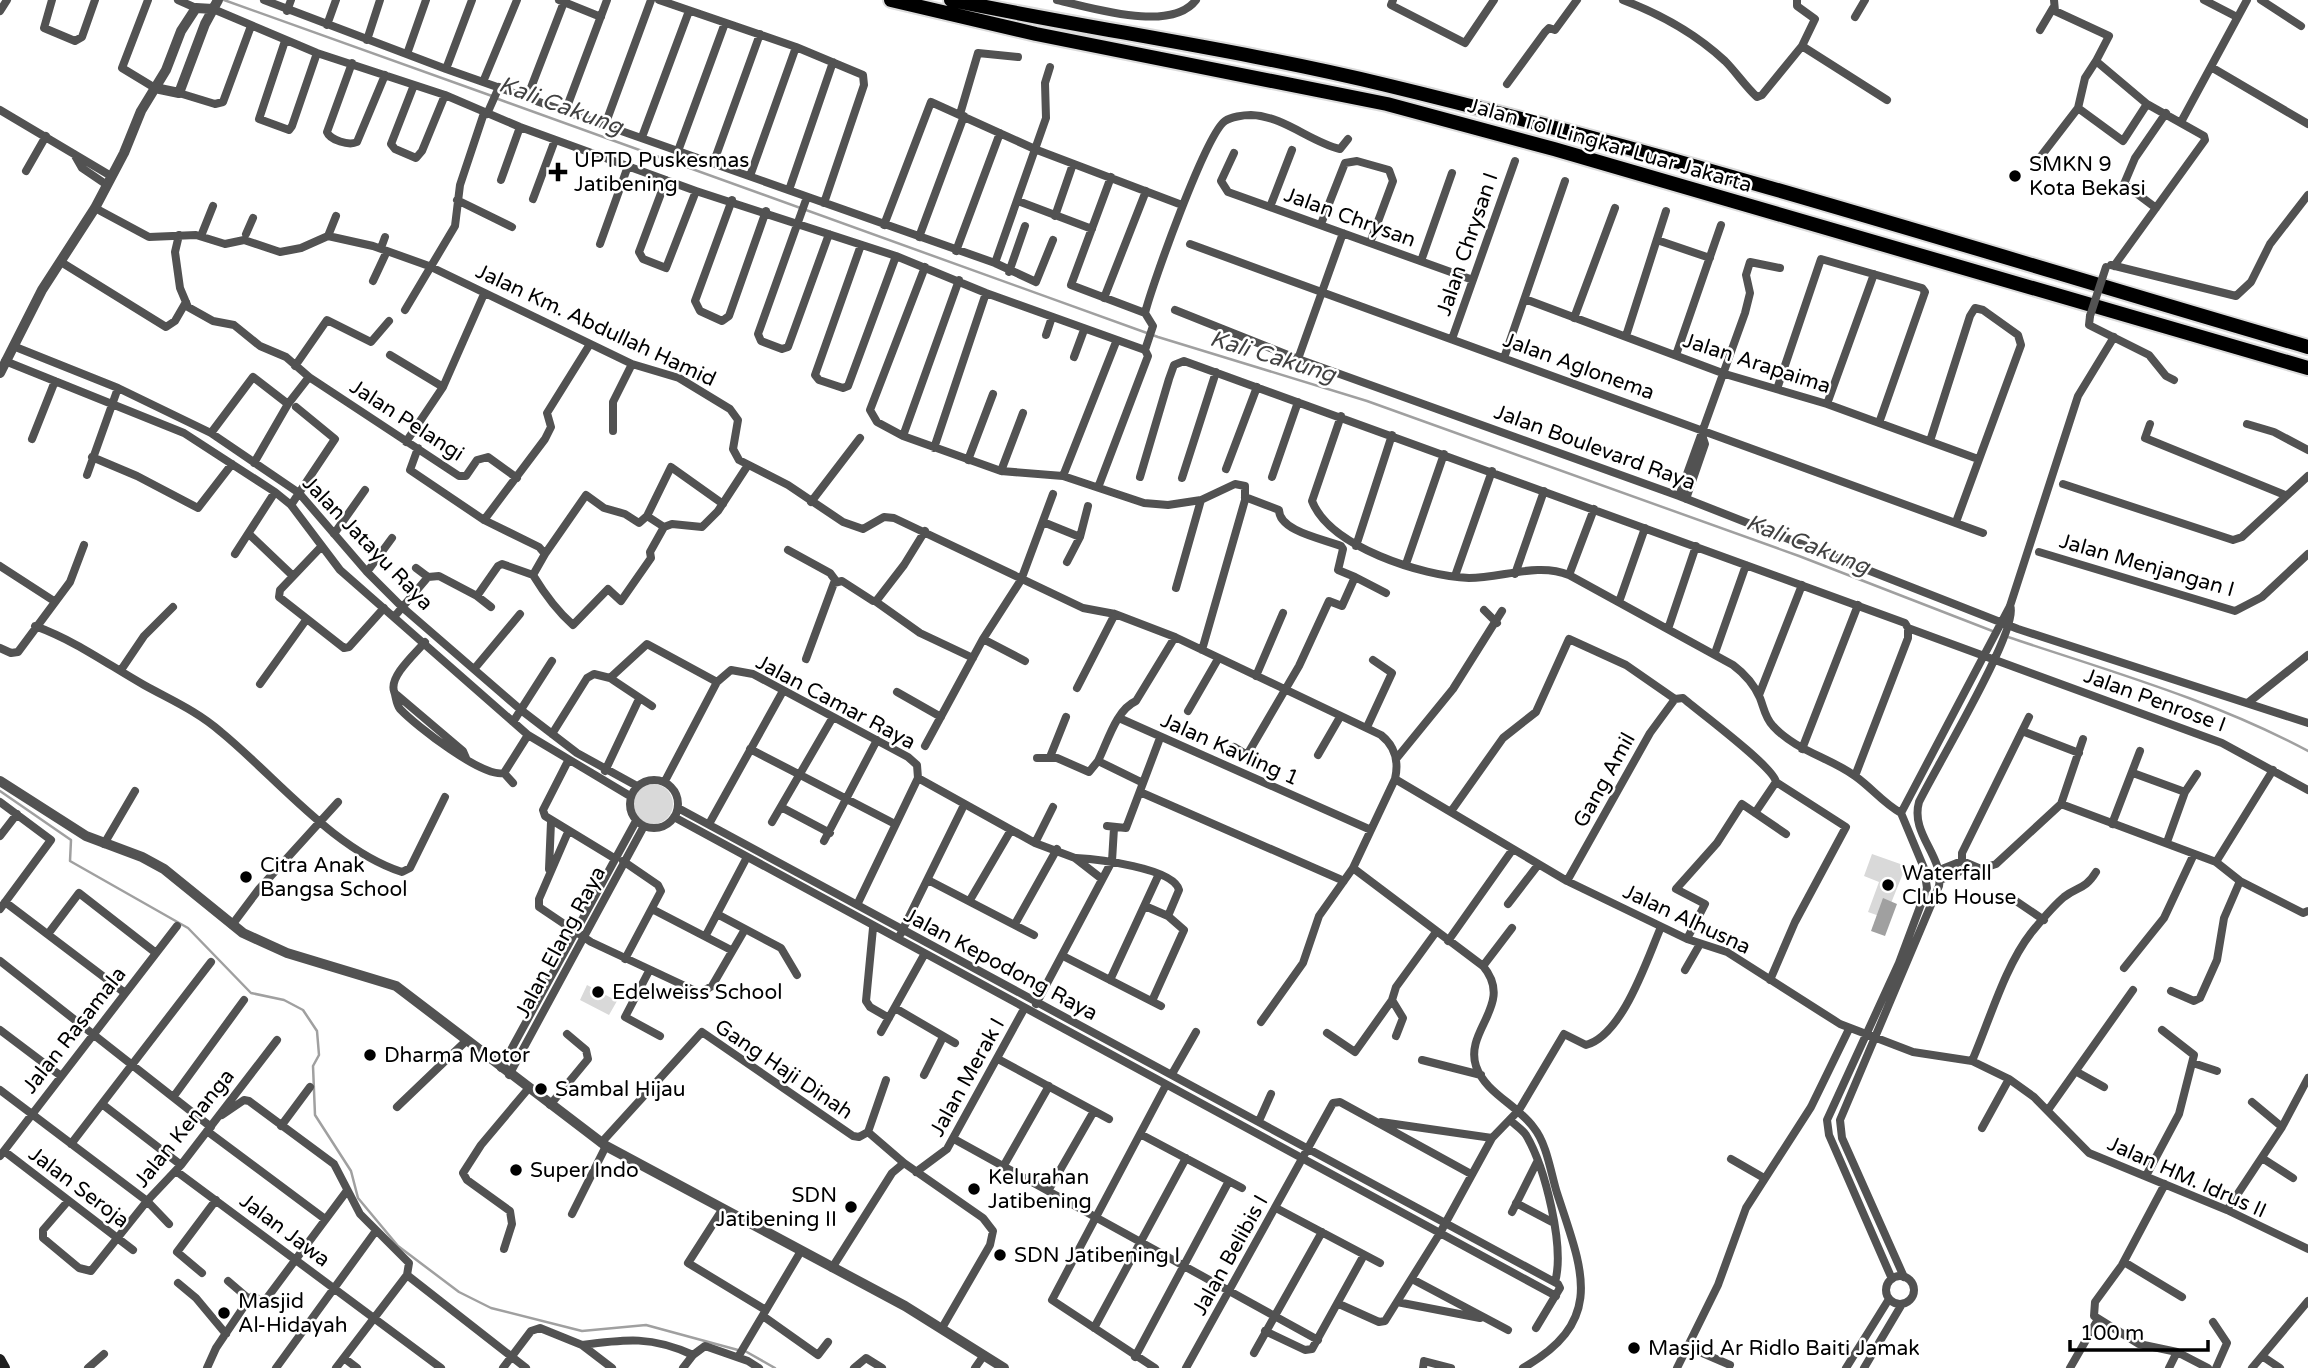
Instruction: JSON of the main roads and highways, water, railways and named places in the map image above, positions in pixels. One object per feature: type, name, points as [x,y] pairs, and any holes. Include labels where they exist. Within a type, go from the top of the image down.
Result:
[{"type":"highway","name":"Jalan Tol Lingkar Luar Jakarta","points":[[891,0],[1036,34],[1387,104],[1554,149],[2308,368]]},
{"type":"highway","name":"Jalan Tol Lingkar Luar Jakarta","points":[[951,0],[1218,49],[1384,84],[1509,116],[2308,347]]},
{"type":"highway","points":[[982,0],[1023,15]]},
{"type":"main road","points":[[0,1359],[5,1368]]},
{"type":"waterway","name":"Kali Cakung","points":[[224,0],[492,96]]},
{"type":"waterway","name":"Kali Cakung","points":[[498,99],[1158,337],[1367,401],[1799,556],[1995,632]]},
{"type":"waterway","name":"Kali Cakung","points":[[2008,637],[2198,701],[2308,751]]},
{"type":"waterway","points":[[0,791],[71,840],[70,861],[188,928],[251,993],[284,1000],[303,1010],[317,1031],[319,1055],[313,1066],[315,1115],[351,1171],[358,1198],[398,1246],[459,1292],[491,1308],[582,1331],[646,1325],[738,1350]]},
{"type":"waterway","points":[[745,1351],[775,1368]]},
{"type":"place","name":"UPTD Puskesmas Jatibening","points":[[558,172]]},
{"type":"place","name":"SMKN 9 Kota Bekasi","points":[[2015,176]]},
{"type":"place","name":"Citra Anak Bangsa School","points":[[246,877]]},
{"type":"place","name":"Waterfall Club House","points":[[1888,885]]},
{"type":"place","name":"Edelweiss School","points":[[598,992]]},
{"type":"place","name":"Dharma Motor","points":[[370,1055]]},
{"type":"place","name":"Sambal Hijau","points":[[541,1089]]},
{"type":"place","name":"Super Indo","points":[[516,1170]]},
{"type":"place","name":"Kelurahan Jatibening","points":[[974,1189]]},
{"type":"place","name":"SDN Jatibening II","points":[[851,1207]]},
{"type":"place","name":"SDN Jatibening I","points":[[1000,1255]]},
{"type":"place","name":"Masjid Al-Hidayah","points":[[224,1313]]},
{"type":"place","name":"Masjid Ar Ridlo Baiti Jamak","points":[[1634,1348]]}]
